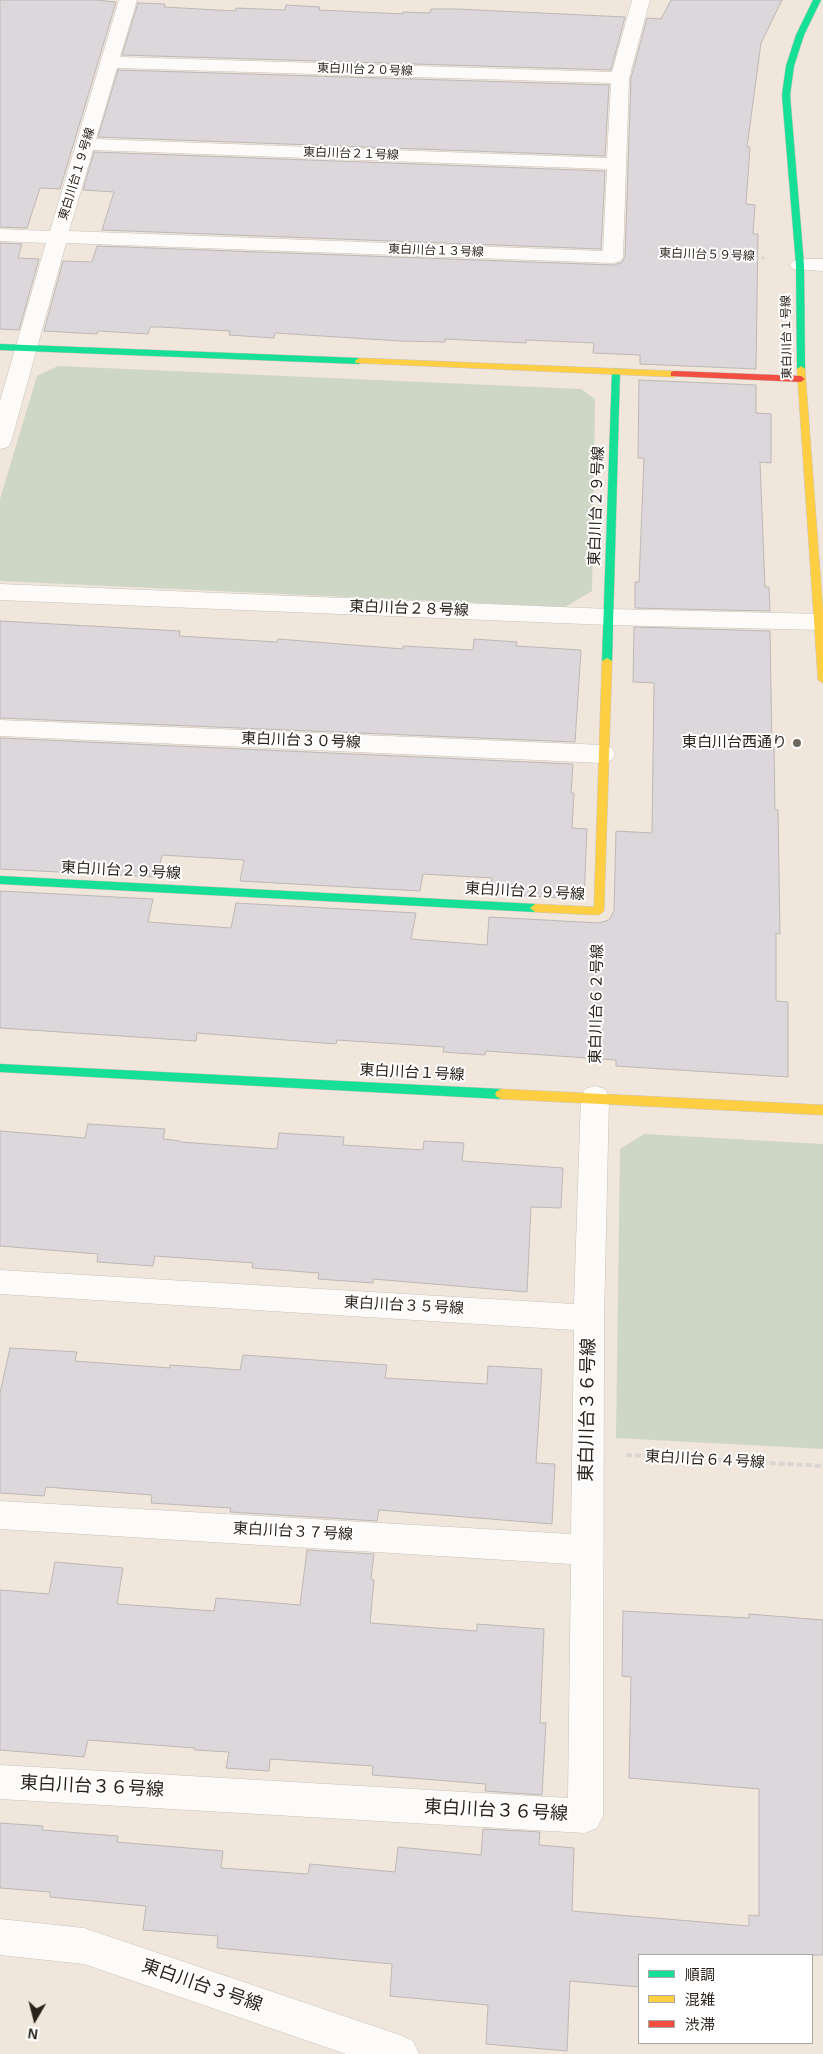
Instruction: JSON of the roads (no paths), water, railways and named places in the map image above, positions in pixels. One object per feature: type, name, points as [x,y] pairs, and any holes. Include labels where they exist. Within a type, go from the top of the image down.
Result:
[{"type":"street","name":"東白川台１９号線","points":[[0,442],[25,348],[128,0]]},
{"type":"street","points":[[617,164],[620,78],[641,0]]},
{"type":"street","name":"東白川台１号線","points":[[817,0],[797,43],[790,66],[786,95],[800,262],[801,379],[821,622],[823,680]]},
{"type":"street","name":"東白川台２０号線","points":[[110,62],[620,78]]},
{"type":"street","name":"東白川台２１号線","points":[[85,144],[617,164]]},
{"type":"street","name":"東白川台１３号線","points":[[0,235],[613,257],[617,164]]},
{"type":"street","points":[[800,262],[823,265]]},
{"type":"street","points":[[0,347],[801,379]]},
{"type":"street","name":"東白川台２９号線","points":[[0,880],[599,911],[616,371]]},
{"type":"street","name":"東白川台２８号線","points":[[0,592],[609,617],[821,622]]},
{"type":"street","name":"東白川台３０号線","points":[[0,728],[603,754]]},
{"type":"street","name":"東白川台１号線","points":[[0,1068],[823,1110]]},
{"type":"street","points":[[589,1318],[595,1097]]},
{"type":"street","name":"東白川台３５号線","points":[[0,1282],[589,1318]]},
{"type":"street","name":"東白川台３６号線","points":[[0,1782],[584,1816],[589,1318]]},
{"type":"street","name":"東白川台３７号線","points":[[0,1515],[586,1550]]},
{"type":"street","name":"東白川台３号線","points":[[0,1937],[84,1946],[400,2054]]},
{"type":"place","name":"東白川台西通り","points":[[797,743]]}]
